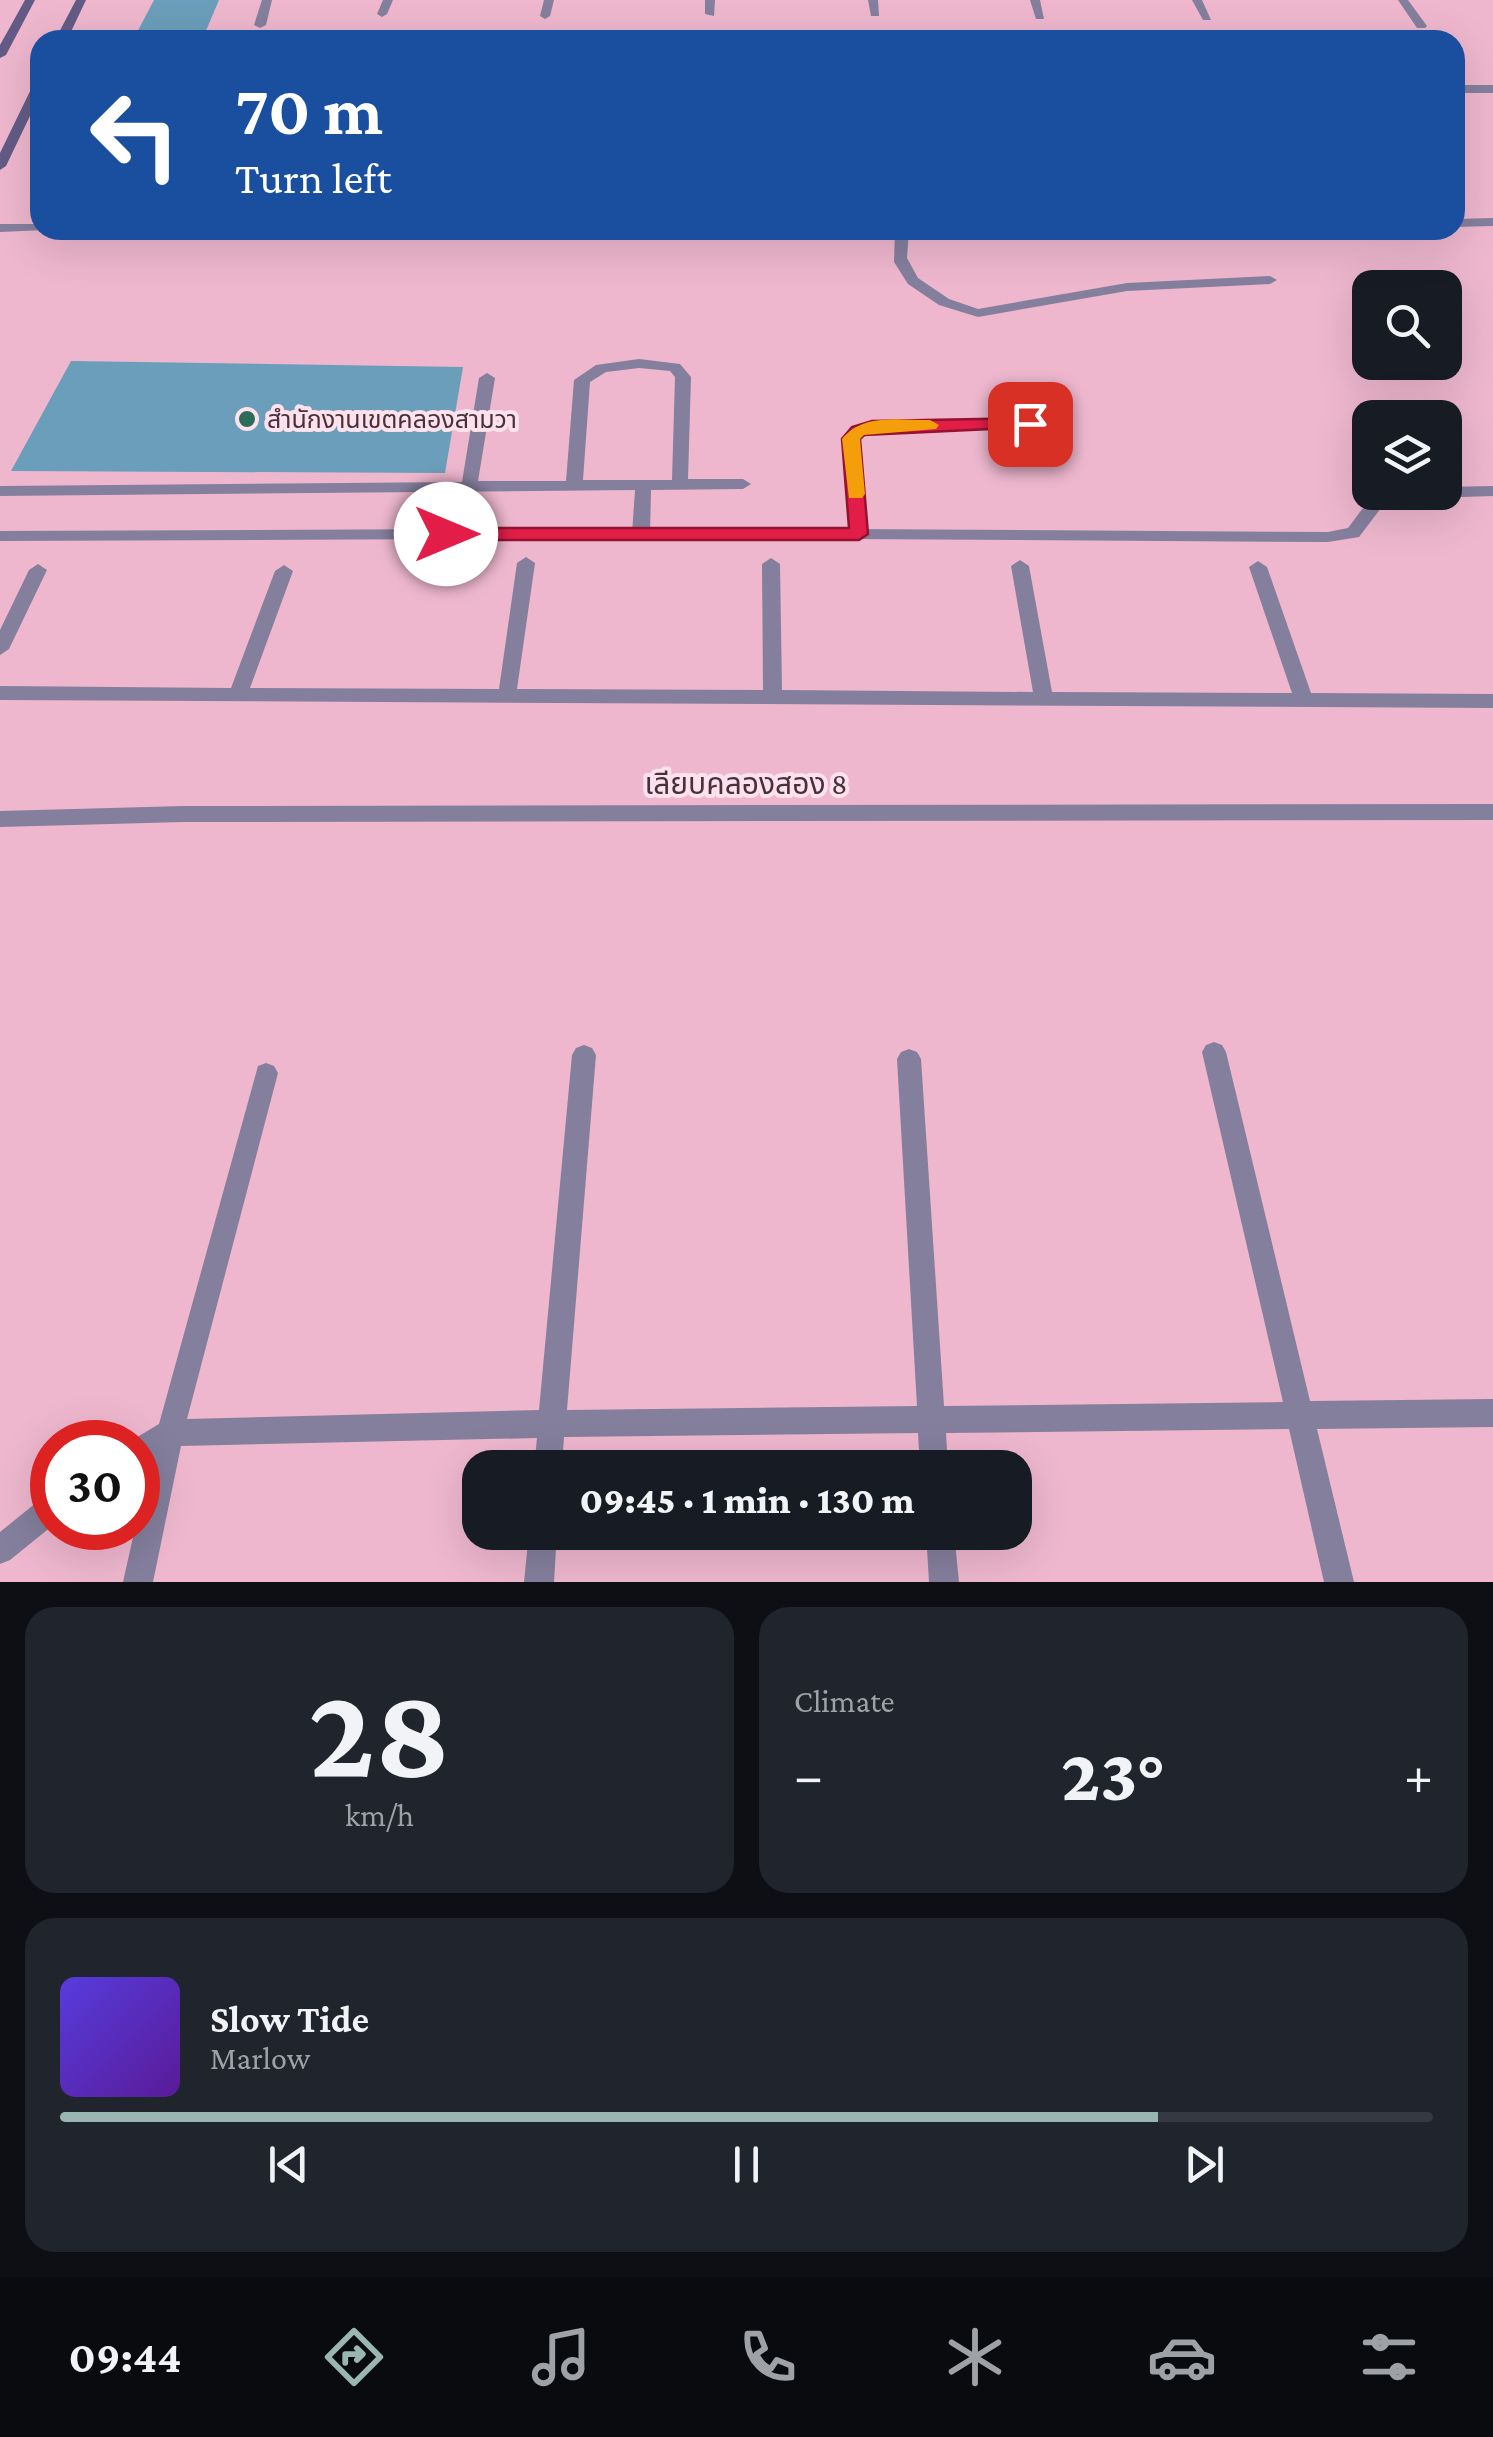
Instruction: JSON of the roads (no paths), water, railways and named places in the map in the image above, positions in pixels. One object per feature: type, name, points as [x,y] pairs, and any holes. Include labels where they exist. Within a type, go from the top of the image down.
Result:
[{"type":"main road","points":[[0,55],[30,0]]},
{"type":"main road","points":[[67,30],[81,0]]},
{"type":"main road","points":[[0,166],[30,105]]},
{"type":"main road","points":[[0,126],[19,126]]},
{"type":"street","points":[[260,24],[267,0]]},
{"type":"street","points":[[382,14],[388,0]]},
{"type":"street","points":[[545,16],[549,0]]},
{"type":"street","points":[[710,0],[710,14]]},
{"type":"street","points":[[873,0],[875,14]]},
{"type":"street","points":[[1035,0],[1040,17]]},
{"type":"street","points":[[1197,0],[1206,18]]},
{"type":"street","points":[[1403,0],[1421,26]]},
{"type":"street","points":[[1465,89],[1493,89]]},
{"type":"street","points":[[1465,222],[1493,222]]},
{"type":"street","points":[[0,228],[30,228]]},
{"type":"street","points":[[901,240],[900,260],[914,282],[956,309],[978,313],[1127,288],[1270,280]]},
{"type":"street","points":[[574,487],[582,380],[591,371],[609,366],[662,365],[675,367],[683,377],[680,485]]},
{"type":"street","points":[[470,488],[486,378]]},
{"type":"street","points":[[859,534],[851,439],[858,431],[872,426],[1030,424]]},
{"type":"street","points":[[0,491],[743,484]]},
{"type":"street","points":[[641,534],[643,486]]},
{"type":"street","points":[[1462,492],[1493,491]]},
{"type":"street","points":[[0,536],[1328,536],[1353,533],[1370,510]]},
{"type":"street","points":[[507,696],[526,562]]},
{"type":"street","points":[[770,564],[773,697]]},
{"type":"street","points":[[1020,566],[1044,698]]},
{"type":"street","points":[[1258,568],[1304,700]]},
{"type":"street","points":[[0,649],[38,570]]},
{"type":"street","points":[[238,694],[284,571]]},
{"type":"street","points":[[0,693],[1493,701]]},
{"type":"street","name":"เลียบคลองสอง 8","points":[[0,819],[183,814],[1493,812]]},
{"type":"street","points":[[1214,1052],[1339,1582]]},
{"type":"street","points":[[549,1450],[584,1055]]},
{"type":"street","points":[[910,1059],[932,1450]]},
{"type":"street","points":[[138,1582],[170,1433],[266,1073]]},
{"type":"street","points":[[160,1440],[170,1433],[551,1424],[1493,1413]]},
{"type":"street","points":[[0,1550],[30,1526]]},
{"type":"street","points":[[539,1582],[542,1550]]},
{"type":"street","points":[[941,1550],[944,1582]]},
{"type":"place","name":"สำนักงานเขตคลองสามวา","points":[[247,419]]}]
